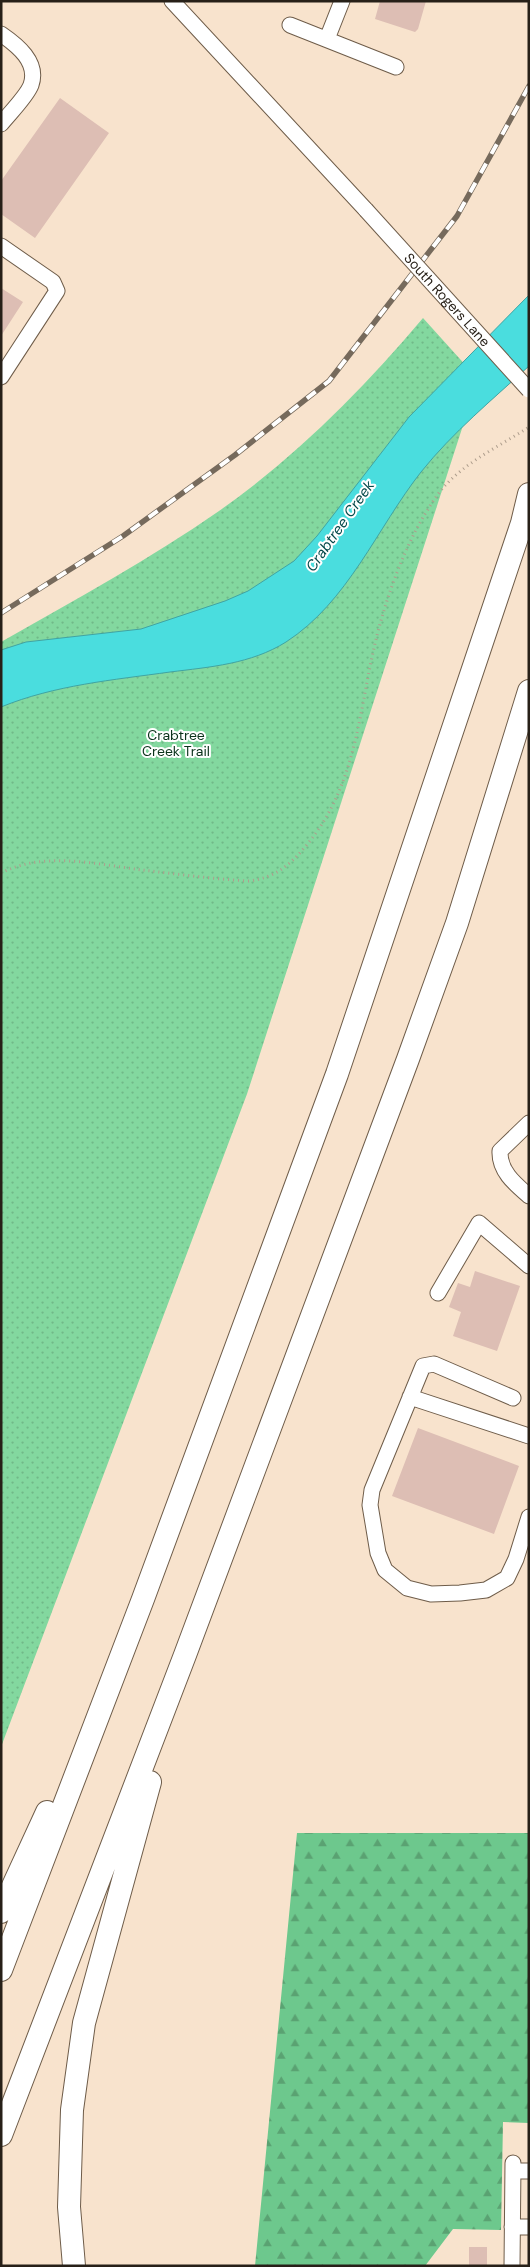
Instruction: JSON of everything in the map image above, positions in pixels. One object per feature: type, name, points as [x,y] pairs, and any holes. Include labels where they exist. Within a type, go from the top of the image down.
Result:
[{"type":"highway","points":[[1,1970],[143,1599],[337,1074],[522,523],[529,494]]},
{"type":"highway","points":[[1,2135],[185,1654],[454,932],[529,691]]},
{"type":"highway","points":[[1,1912],[143,1599]]},
{"type":"highway","points":[[74,2266],[68,2207],[72,2110],[84,2023],[185,1654]]},
{"type":"street","name":"South Rogers Lane","points":[[172,1],[366,210],[529,390]]},
{"type":"street","points":[[327,39],[342,1]]},
{"type":"street","points":[[290,25],[396,67]]},
{"type":"street","points":[[1,34],[23,49],[31,68],[30,85],[1,124]]},
{"type":"street","points":[[1,246],[53,282],[57,291],[1,376]]},
{"type":"street","points":[[529,1123],[500,1151],[500,1160],[506,1173],[529,1196]]},
{"type":"street","points":[[438,1293],[479,1223],[529,1266]]},
{"type":"street","points":[[514,1398],[434,1364],[423,1366],[372,1490],[370,1505],[378,1553],[384,1570],[408,1588],[431,1594],[460,1594],[486,1590],[507,1578],[516,1559],[529,1517]]},
{"type":"street","points":[[410,1396],[529,1436]]},
{"type":"street","points":[[512,2266],[513,2167],[529,2172]]},
{"type":"street","points":[[512,2227],[529,2227]]},
{"type":"path","points":[[1,873],[14,866],[41,861],[77,862],[249,881],[266,879],[283,870],[320,830],[338,796],[357,738],[379,626],[392,584],[415,534],[436,496],[470,463],[529,427]]},
{"type":"green space","name":"Crabtree Creek Trail","points":[[423,318],[478,379],[247,1094],[1,1747],[1,642],[84,595],[193,529],[247,490],[275,468],[327,421],[376,371]]},
{"type":"green space","points":[[297,1833],[529,1833],[529,2123],[503,2122],[501,2230],[453,2229],[425,2266],[255,2266]]},
{"type":"water","name":"Crabtree Creek","points":[[529,295],[529,366],[473,417],[433,457],[405,494],[344,585],[308,626],[273,649],[244,660],[63,688],[1,707],[1,650],[26,642],[141,629],[225,601],[248,591],[294,561],[317,536],[409,417]]},
{"type":"building","points":[[380,1],[426,1],[418,29],[415,32],[375,19]]},
{"type":"building","points":[[60,98],[109,133],[35,238],[1,214],[1,181]]},
{"type":"building","points":[[1,288],[23,302],[1,336]]},
{"type":"building","points":[[475,1271],[520,1286],[497,1351],[453,1336],[461,1312],[449,1307],[458,1283],[470,1287]]},
{"type":"building","points":[[418,1428],[519,1466],[494,1534],[392,1496]]},
{"type":"building","points":[[469,2247],[487,2247],[487,2266],[469,2266]]},
{"type":"railway","points":[[1,613],[123,536],[235,455],[329,381],[457,216],[529,86]]}]
